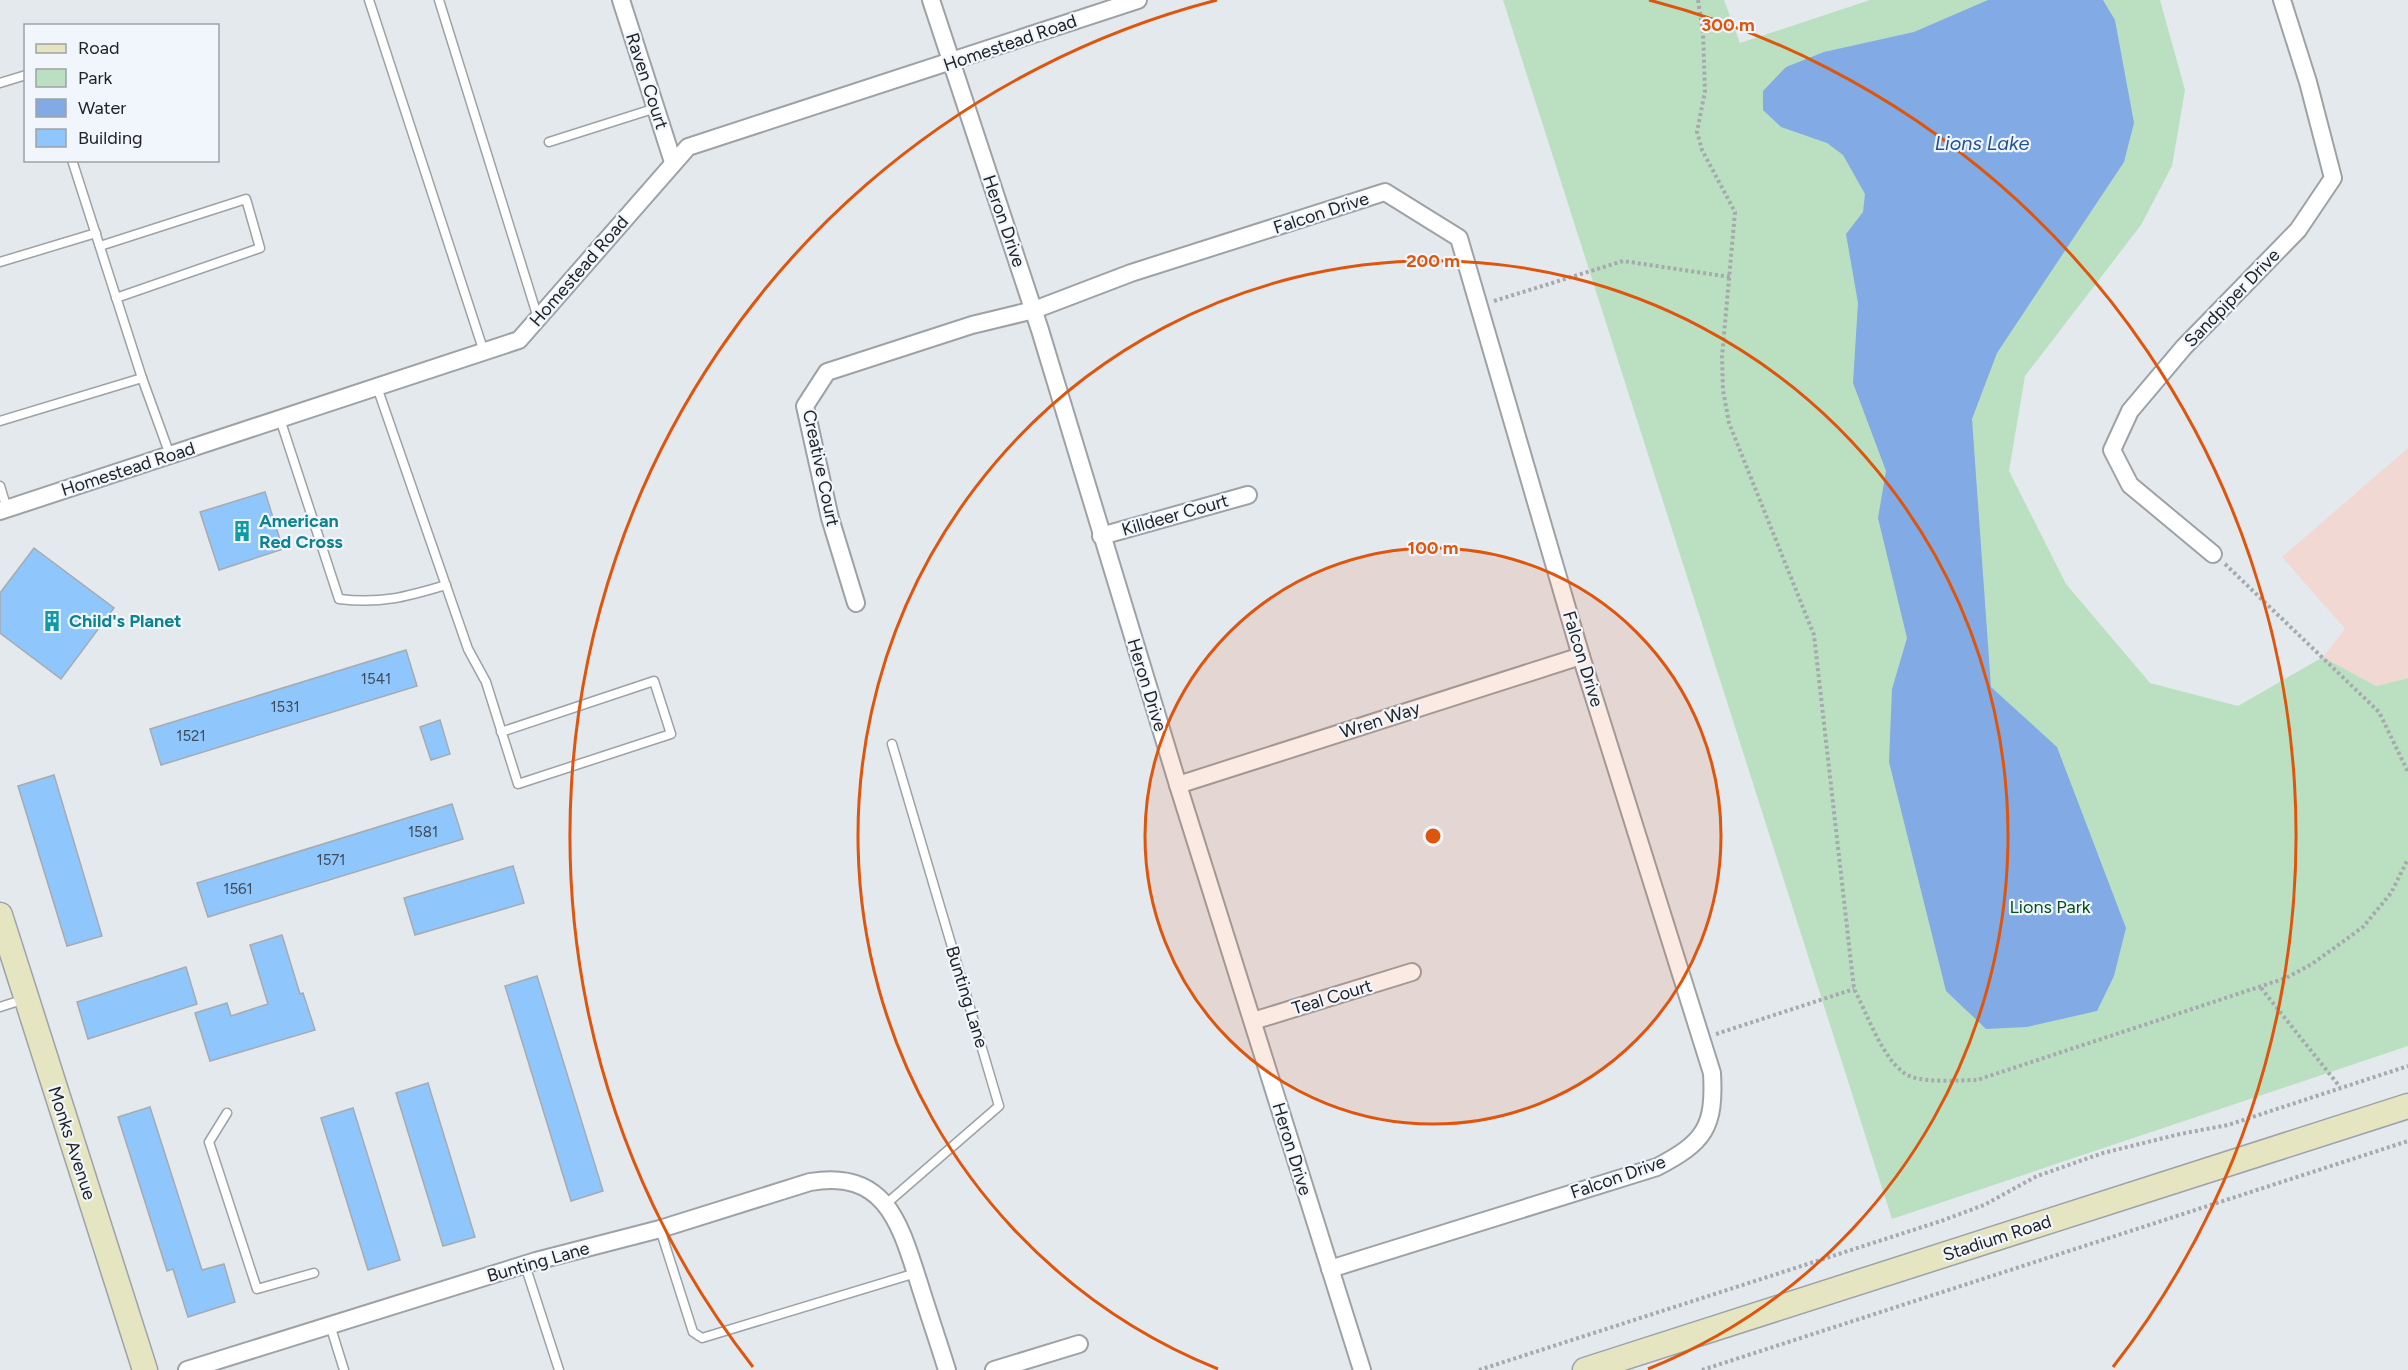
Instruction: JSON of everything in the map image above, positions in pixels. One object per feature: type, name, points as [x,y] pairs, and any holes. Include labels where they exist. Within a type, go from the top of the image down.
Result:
[{"type":"street","name":"Raven Court","points":[[621,0],[673,162]]},
{"type":"street","name":"Heron Drive","points":[[931,0],[1034,310],[1101,536],[1362,1370]]},
{"type":"street","name":"Homestead Road","points":[[3,510],[519,340],[688,147],[951,63],[1138,0]]},
{"type":"street","name":"Sandpiper Drive","points":[[2213,554],[2130,486],[2112,450],[2130,411],[2184,347],[2298,230],[2333,177],[2308,82],[2282,0]]},
{"type":"street","name":"Falcon Drive","points":[[1034,310],[1131,273],[1385,192],[1459,238],[1581,656],[1712,1073],[1714,1104],[1707,1128],[1684,1153],[1657,1167],[1330,1269]]},
{"type":"street","name":"Creative Court","points":[[856,603],[830,518],[805,406],[827,372],[972,326],[1034,310]]},
{"type":"street","name":"Killdeer Court","points":[[1101,536],[1248,495]]},
{"type":"street","name":"Wren Way","points":[[1178,784],[1581,656]]},
{"type":"street","name":"Monks Avenue","points":[[0,915],[6,952],[26,999],[145,1370]]},
{"type":"street","name":"Teal Court","points":[[1252,1021],[1412,972]]},
{"type":"street","name":"Stadium Road","points":[[1585,1370],[2408,1106]]},
{"type":"street","name":"Bunting Lane","points":[[187,1370],[217,1366],[330,1325],[525,1265],[660,1229],[810,1182],[832,1178],[862,1186],[886,1204],[900,1226],[947,1370]]},
{"type":"street","points":[[994,1370],[1079,1344]]},
{"type":"lane","points":[[369,0],[484,352]]},
{"type":"lane","points":[[440,0],[538,319]]},
{"type":"lane","points":[[0,83],[24,76]]},
{"type":"lane","points":[[549,142],[656,108]]},
{"type":"lane","points":[[73,162],[142,378],[170,455]]},
{"type":"lane","points":[[100,246],[246,199],[260,248],[116,298]]},
{"type":"lane","points":[[0,262],[96,233]]},
{"type":"lane","points":[[0,422],[142,378]]},
{"type":"lane","points":[[377,387],[468,649],[486,682],[501,732],[518,784],[671,734],[654,681],[501,732]]},
{"type":"lane","points":[[280,419],[339,599],[367,603],[394,601],[446,585]]},
{"type":"lane","points":[[0,486],[3,510]]},
{"type":"lane","name":"Bunting Lane","points":[[886,1204],[999,1106],[892,744]]},
{"type":"lane","points":[[0,1007],[26,999]]},
{"type":"lane","points":[[227,1113],[209,1142],[257,1289],[314,1273]]},
{"type":"lane","points":[[660,1229],[693,1332],[702,1338],[916,1273]]},
{"type":"lane","points":[[525,1265],[559,1370]]},
{"type":"lane","points":[[330,1325],[344,1370]]},
{"type":"path","points":[[1698,0],[1703,32],[1705,91],[1697,132],[1701,150],[1735,212],[1722,357],[1723,390],[1729,423],[1814,635],[1854,989],[1880,1042],[1904,1073],[1947,1080],[1977,1080],[2261,988],[2312,964],[2363,927],[2391,893],[2408,859]]},
{"type":"path","points":[[1479,306],[1623,261],[1730,277]]},
{"type":"path","points":[[2213,554],[2379,712],[2408,772]]},
{"type":"path","points":[[2261,988],[2340,1087]]},
{"type":"path","points":[[1701,1038],[1854,989]]},
{"type":"path","points":[[1479,1370],[1941,1221],[1984,1205],[2037,1176],[2103,1153],[2228,1125],[2408,1066]]},
{"type":"path","points":[[1702,1370],[2408,1142]]},
{"type":"shaded area","points":[[2408,448],[2408,678],[2376,686],[2323,657],[2345,629],[2282,557]]},
{"type":"green space","name":"Lions Park","points":[[1503,0],[1724,0],[1740,43],[1870,0],[2160,0],[2185,90],[2172,166],[2141,225],[2025,376],[2009,471],[2066,584],[2150,683],[2238,706],[2323,657],[2376,686],[2408,678],[2408,1046],[1892,1219]]},
{"type":"water","name":"Lions Lake","points":[[1988,0],[2103,0],[2115,20],[2134,123],[2124,162],[1997,353],[1972,419],[1991,687],[2057,747],[2126,928],[2114,976],[2097,1011],[2027,1027],[1986,1029],[1946,991],[1889,762],[1892,689],[1907,638],[1878,518],[1886,471],[1853,383],[1858,303],[1846,234],[1863,212],[1865,194],[1843,155],[1827,143],[1781,127],[1763,110],[1763,91],[1786,67],[1824,52],[1914,32]]},
{"type":"building","name":"American Red Cross","points":[[265,492],[283,549],[219,570],[200,512]]},
{"type":"building","name":"Child's Planet","points":[[34,548],[114,608],[61,679],[0,633],[0,593]]},
{"type":"building","points":[[406,650],[417,686],[161,765],[150,729]]},
{"type":"building","points":[[440,720],[450,754],[431,760],[420,727]]},
{"type":"building","points":[[54,775],[102,936],[67,946],[18,786]]},
{"type":"building","points":[[452,804],[463,839],[208,917],[197,883]]},
{"type":"building","points":[[513,866],[524,903],[415,935],[404,898]]},
{"type":"building","points":[[282,935],[300,994],[303,993],[315,1030],[210,1061],[195,1013],[227,1003],[231,1016],[268,1004],[250,945]]},
{"type":"building","points":[[186,967],[197,1004],[88,1039],[77,1002]]},
{"type":"building","points":[[537,976],[603,1191],[571,1201],[505,986]]},
{"type":"building","points":[[428,1083],[475,1237],[443,1246],[396,1093]]},
{"type":"building","points":[[150,1107],[202,1270],[224,1264],[235,1302],[188,1317],[173,1269],[167,1271],[118,1117]]},
{"type":"building","points":[[353,1108],[400,1260],[368,1270],[321,1118]]},
{"type":"place","name":"American Red Cross","points":[[242,531]]},
{"type":"place","name":"Child's Planet","points":[[52,621]]}]
